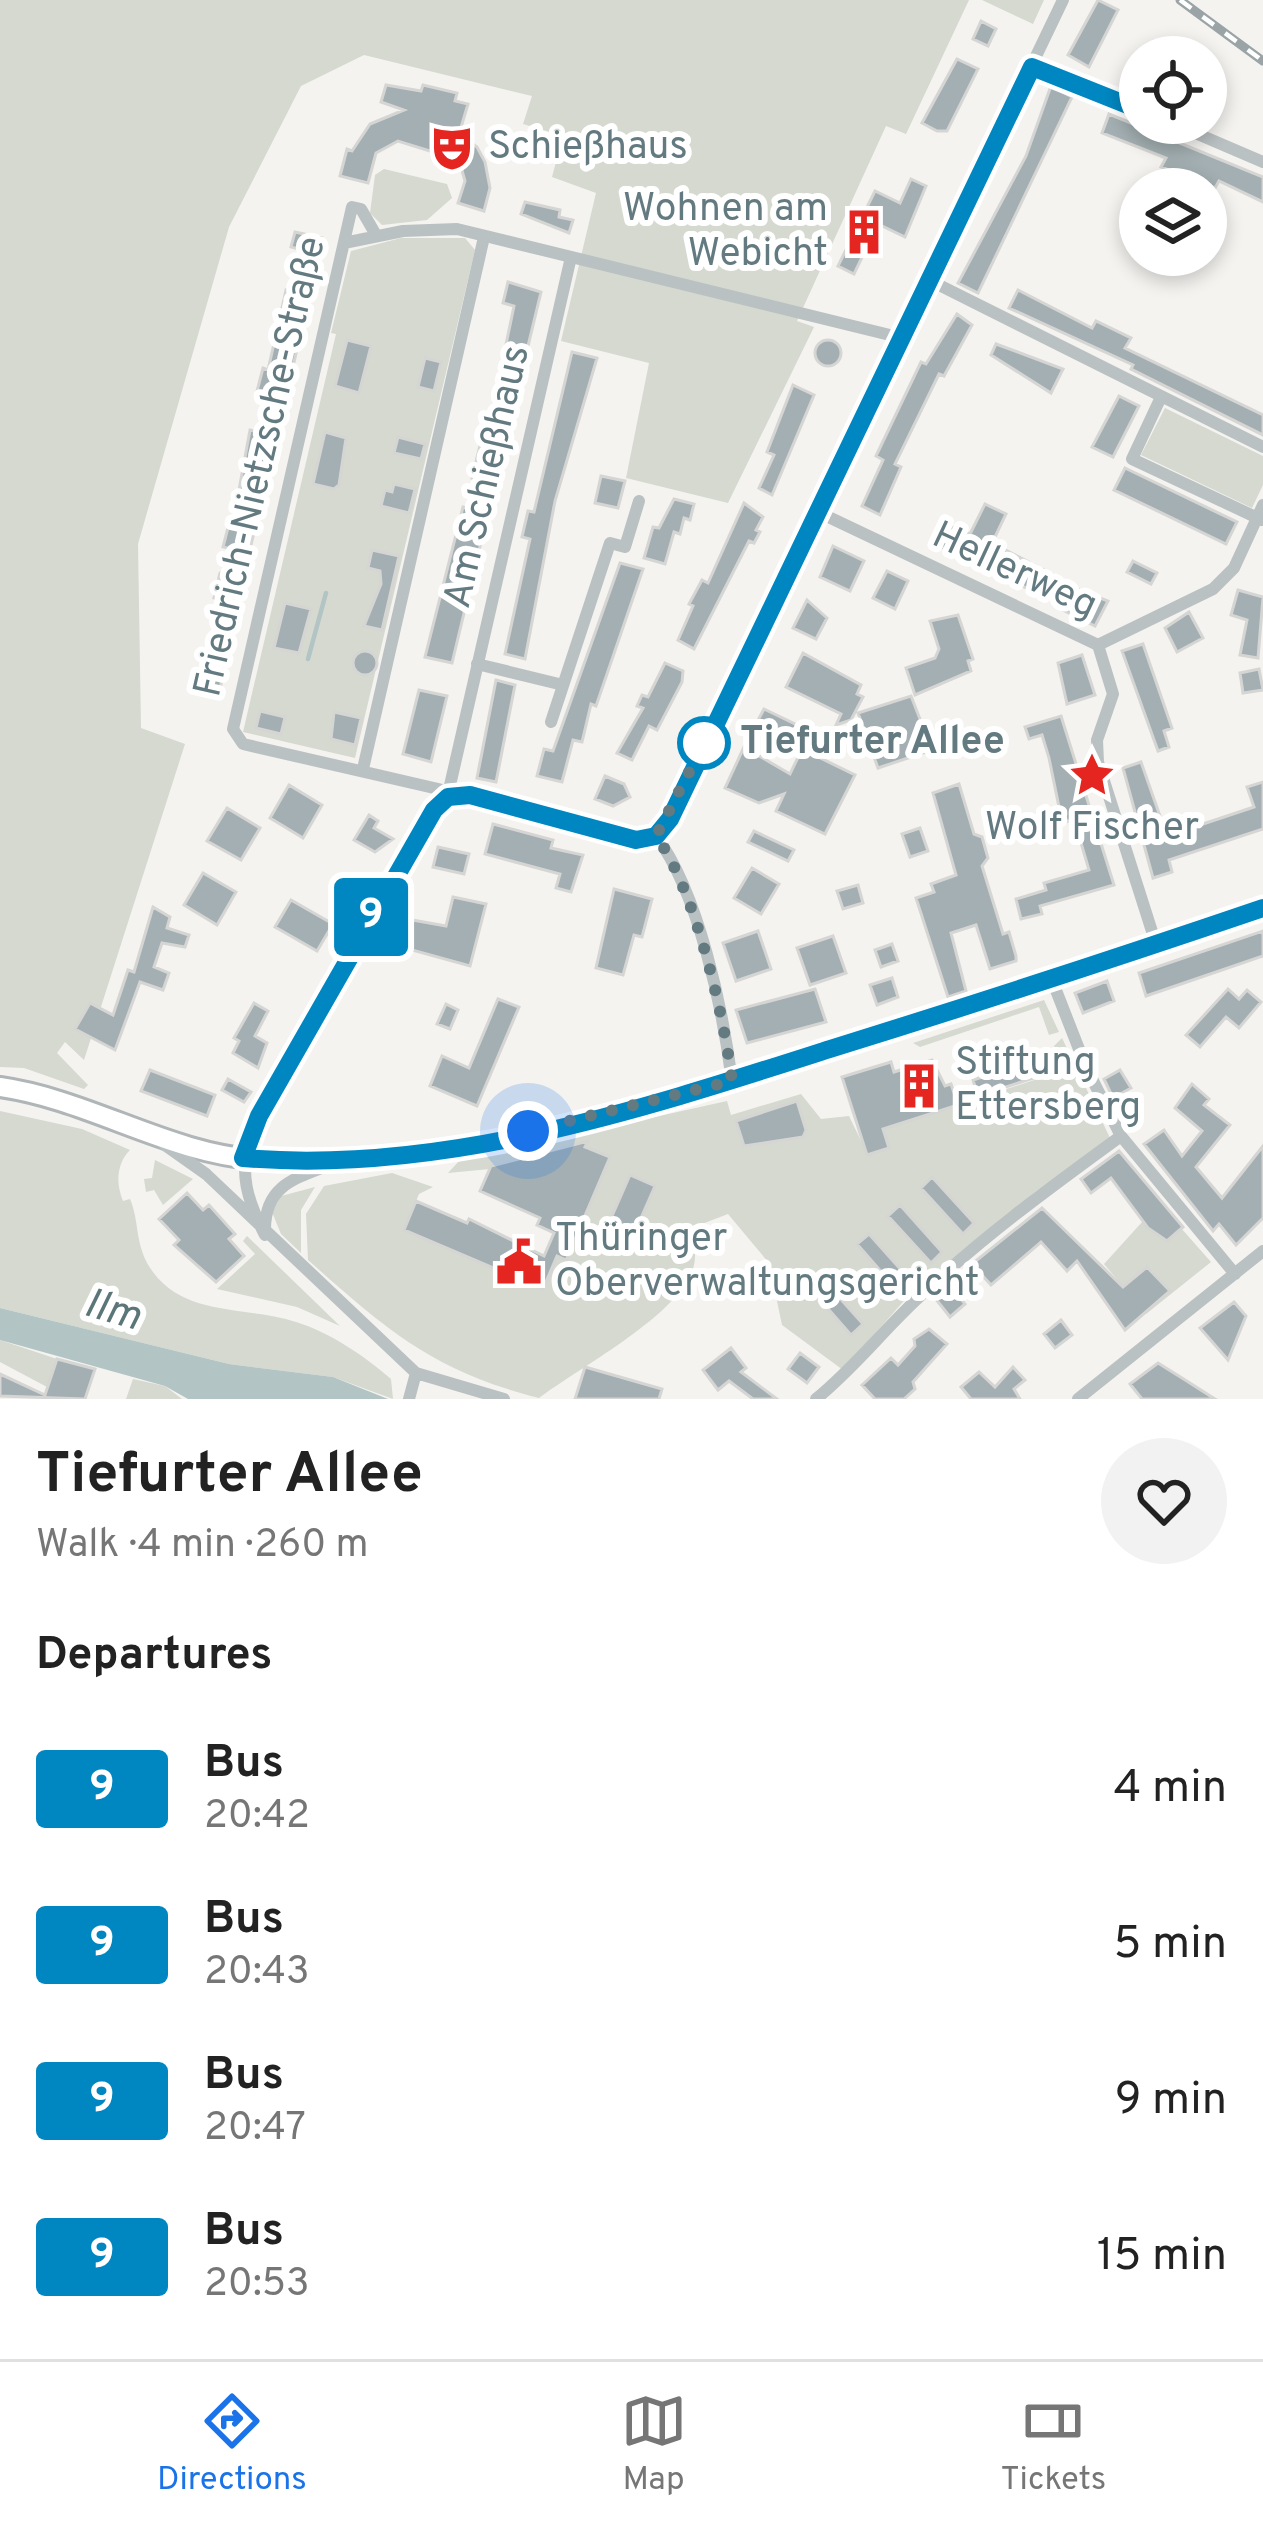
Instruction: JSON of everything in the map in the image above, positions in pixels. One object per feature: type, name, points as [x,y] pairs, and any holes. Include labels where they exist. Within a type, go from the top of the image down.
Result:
[{"type":"main road","points":[[0,1087],[54,1098],[149,1134],[243,1158],[336,1163],[459,1146],[732,1081],[1263,908]]},
{"type":"street","points":[[265,1235],[245,1188],[243,1158],[259,1116],[370,919],[448,794],[470,795],[636,840],[656,836],[670,819],[1064,0]]},
{"type":"street","points":[[1032,67],[1119,102]]},
{"type":"street","points":[[1221,144],[1263,162]]},
{"type":"street","name":"Friedrich-Nietzsche-Straße","points":[[376,235],[361,208],[352,207],[233,728],[243,744],[448,794]]},
{"type":"street","points":[[344,243],[433,229],[484,237],[898,337]]},
{"type":"street","points":[[363,770],[484,237]]},
{"type":"street","name":"Am Schießhaus","points":[[448,794],[571,257]]},
{"type":"street","points":[[927,279],[1263,447]]},
{"type":"street","points":[[1098,645],[1213,590],[1234,568],[1261,514],[1132,460],[1161,397]]},
{"type":"street","points":[[550,722],[610,543],[625,547],[640,501]]},
{"type":"street","name":"Hellerweg","points":[[816,511],[1098,645],[1113,694],[1097,740],[1098,762],[1156,944]]},
{"type":"street","points":[[477,664],[559,684]]},
{"type":"street","points":[[656,836],[681,880],[728,1048],[732,1081]]},
{"type":"street","points":[[1052,980],[1086,1067],[1121,1136],[1235,1274]]},
{"type":"street","points":[[149,1134],[206,1174],[413,1387],[504,1399]]},
{"type":"street","points":[[816,1399],[853,1368],[916,1299],[1040,1194],[1121,1136]]},
{"type":"street","points":[[265,1235],[268,1202],[277,1188],[336,1163]]},
{"type":"street","points":[[1078,1399],[1263,1252]]},
{"type":"shaded area","points":[[0,0],[969,0],[906,134],[886,126],[797,321],[814,327],[728,503],[626,478],[649,363],[561,341],[596,193],[552,177],[563,136],[523,124],[532,96],[364,55],[301,86],[229,227],[138,544],[141,728],[185,744],[84,1060],[65,1042],[57,1053],[88,1085],[84,1089],[24,1068],[0,1067]]},
{"type":"shaded area","points":[[982,0],[1044,0],[1033,24]]},
{"type":"shaded area","points":[[384,169],[447,184],[452,198],[427,220],[382,225],[370,213],[375,175]]},
{"type":"shaded area","points":[[401,238],[465,238],[475,250],[355,758],[243,732],[351,251]]},
{"type":"shaded area","points":[[1165,408],[1263,456],[1263,485],[1252,508],[1141,455]]},
{"type":"shaded area","points":[[1044,1000],[1059,1032],[1049,1035],[1039,1007],[920,1047],[913,1043]]},
{"type":"shaded area","points":[[1062,1038],[1111,1140],[1035,1192],[973,1248],[909,1295],[843,1370],[782,1325],[769,1263],[728,1214],[694,1227],[693,1269],[664,1308],[623,1342],[539,1398],[469,1375],[414,1346],[308,1260],[306,1214],[324,1186],[392,1173],[433,1187],[419,1194],[404,1230],[542,1289],[557,1256],[566,1260],[610,1157],[585,1146],[587,1141],[490,1169],[448,1173],[460,1160],[727,1101],[731,1115],[801,1094],[821,1119],[849,1116],[868,1155],[889,1148],[883,1129],[1062,1071],[1054,1046]]},
{"type":"shaded area","points":[[0,1111],[82,1129],[130,1150],[119,1171],[120,1193],[123,1201],[130,1199],[147,1263],[167,1286],[200,1303],[277,1317],[322,1332],[391,1379],[393,1399],[333,1377],[229,1364],[0,1308]]},
{"type":"shaded area","points":[[155,1160],[193,1179],[163,1205],[154,1190],[146,1192],[144,1179],[152,1178]]},
{"type":"shaded area","points":[[315,1187],[301,1210],[301,1253],[281,1234],[272,1212],[281,1196]]},
{"type":"shaded area","points":[[1143,1221],[1166,1241],[1181,1228],[1211,1262],[1146,1314],[1104,1264]]},
{"type":"shaded area","points":[[247,1236],[340,1326],[297,1307],[217,1289],[255,1254],[243,1241]]},
{"type":"shaded area","points":[[0,1308],[229,1364],[333,1377],[388,1399],[188,1399],[165,1386],[0,1340]]},
{"type":"shaded area","points":[[0,1340],[57,1359],[47,1387],[0,1362]]},
{"type":"shaded area","points":[[133,1379],[165,1386],[182,1399],[126,1399]]},
{"type":"building","points":[[1098,0],[1118,10],[1089,67],[1068,55]]},
{"type":"building","points":[[981,21],[996,29],[988,46],[973,39]]},
{"type":"building","points":[[957,59],[978,69],[947,131],[937,131],[922,123]]},
{"type":"building","name":"Schießhaus","points":[[386,85],[421,91],[423,85],[457,93],[455,101],[468,104],[459,134],[477,147],[485,162],[490,188],[484,211],[458,203],[465,181],[459,160],[398,141],[376,153],[368,183],[340,176],[347,149],[352,151],[370,124],[404,110],[381,102]]},
{"type":"building","points":[[1051,86],[1072,97],[978,293],[958,283],[1026,156]]},
{"type":"building","points":[[1109,114],[1119,118],[1119,140],[1102,133]]},
{"type":"building","points":[[1130,144],[1182,144],[1263,177],[1263,202],[1227,185],[1227,168],[1161,167],[1166,158]]},
{"type":"building","name":"Wohnen am Webicht","points":[[911,179],[926,186],[905,237],[878,224],[854,274],[838,266],[875,191],[900,203]]},
{"type":"building","points":[[525,202],[560,210],[559,217],[573,220],[569,233],[521,214]]},
{"type":"building","points":[[295,232],[322,238],[318,254],[291,247]]},
{"type":"building","points":[[508,282],[541,292],[495,483],[472,478],[485,425],[489,426],[514,306],[503,303]]},
{"type":"building","points":[[286,290],[309,296],[285,402],[256,395],[263,368],[268,370]]},
{"type":"building","points":[[1018,290],[1092,328],[1096,321],[1131,338],[1125,348],[1263,415],[1263,435],[1131,369],[1133,365],[1009,308]]},
{"type":"building","points":[[957,314],[972,325],[944,376],[939,374],[895,464],[901,467],[880,515],[862,506],[883,460],[876,456],[921,362],[926,364]]},
{"type":"building","points":[[347,340],[371,346],[359,393],[335,386]]},
{"type":"building","points":[[828,340],[841,353],[828,366],[815,353]]},
{"type":"building","points":[[996,344],[1063,369],[1051,393],[991,355]]},
{"type":"building","points":[[572,352],[597,358],[555,501],[525,659],[505,654],[530,539],[522,537],[528,511],[534,512]]},
{"type":"building","points":[[425,358],[441,362],[434,391],[418,387]]},
{"type":"building","points":[[793,385],[814,395],[772,495],[759,488],[774,455],[767,452]]},
{"type":"building","points":[[1119,396],[1139,406],[1113,457],[1092,447]]},
{"type":"building","points":[[250,430],[277,437],[249,553],[223,547],[230,520],[243,523],[250,492],[239,490]]},
{"type":"building","points":[[325,432],[346,438],[339,485],[334,489],[313,484]]},
{"type":"building","points":[[398,437],[425,444],[421,459],[394,453]]},
{"type":"building","points":[[1125,468],[1237,522],[1226,544],[1114,490]]},
{"type":"building","points":[[601,476],[625,481],[618,508],[595,503]]},
{"type":"building","points":[[394,484],[415,489],[409,513],[381,506],[385,490],[392,492]]},
{"type":"building","points":[[674,499],[694,504],[690,520],[684,518],[680,534],[674,532],[665,564],[644,558],[653,527],[659,528]]},
{"type":"building","points":[[744,503],[763,517],[756,530],[760,532],[754,543],[749,541],[694,649],[678,640],[693,606],[689,604],[702,580],[708,583]]},
{"type":"building","points":[[985,504],[1006,514],[992,543],[1056,576],[1045,597],[931,542],[941,523],[970,534]]},
{"type":"building","points":[[463,507],[488,513],[452,663],[425,657]]},
{"type":"building","points":[[833,546],[864,561],[850,591],[820,577]]},
{"type":"building","points":[[372,550],[399,556],[382,630],[364,626],[381,584],[380,571],[368,568]]},
{"type":"building","points":[[1133,561],[1157,573],[1151,584],[1127,572]]},
{"type":"building","points":[[620,563],[643,569],[596,706],[591,704],[582,742],[573,740],[562,782],[537,776],[544,749],[553,751]]},
{"type":"building","points":[[238,565],[235,577],[244,579],[238,604],[214,598],[220,573]]},
{"type":"building","points":[[887,571],[908,581],[895,609],[873,598]]},
{"type":"building","points":[[1074,588],[1108,601],[1095,626],[1063,610]]},
{"type":"building","points":[[1238,590],[1263,597],[1258,658],[1240,655],[1247,620],[1231,615]]},
{"type":"building","points":[[807,600],[827,618],[816,639],[793,628]]},
{"type":"building","points":[[285,603],[311,609],[299,653],[274,648]]},
{"type":"building","points":[[1189,612],[1203,638],[1177,652],[1165,628]]},
{"type":"building","points":[[958,615],[973,659],[968,661],[971,671],[915,695],[906,668],[935,658],[939,649],[930,621]]},
{"type":"building","points":[[1143,644],[1172,728],[1164,731],[1169,747],[1158,751],[1122,651]]},
{"type":"building","points":[[365,651],[377,663],[365,675],[353,663]]},
{"type":"building","points":[[803,653],[861,685],[857,694],[863,697],[851,720],[836,725],[841,714],[786,687]]},
{"type":"building","points":[[1082,655],[1095,695],[1067,704],[1058,663]]},
{"type":"building","points":[[665,663],[683,671],[682,682],[657,730],[649,726],[632,760],[617,753],[643,708],[637,706],[642,695],[648,697]]},
{"type":"building","points":[[207,664],[224,667],[220,690],[202,686]]},
{"type":"building","points":[[1259,669],[1263,690],[1243,693],[1240,673]]},
{"type":"building","points":[[496,680],[515,685],[496,782],[477,778]]},
{"type":"building","points":[[419,690],[447,696],[431,762],[403,754]]},
{"type":"building","points":[[911,696],[932,750],[878,768],[858,713]]},
{"type":"building","points":[[764,709],[797,725],[790,739],[757,722]]},
{"type":"building","points":[[260,711],[285,717],[281,734],[256,728]]},
{"type":"building","points":[[334,712],[361,718],[355,745],[331,739]]},
{"type":"building","points":[[1061,716],[1114,885],[1040,906],[1042,914],[1021,919],[1016,899],[1046,890],[1044,883],[1089,870],[1074,819],[1048,828],[1043,812],[1059,807],[1049,758],[1042,735],[1029,739],[1025,727]]},
{"type":"building","points":[[744,747],[790,774],[802,749],[855,775],[825,834],[776,811],[784,794],[759,803],[725,788]]},
{"type":"building","points":[[1141,762],[1167,836],[1254,807],[1247,787],[1263,782],[1263,829],[1169,860],[1172,872],[1153,878],[1123,768]]},
{"type":"building","points":[[605,776],[624,784],[630,797],[613,806],[595,799]]},
{"type":"building","points":[[959,784],[974,834],[982,837],[988,858],[982,866],[1016,961],[990,969],[976,925],[951,933],[966,991],[948,997],[916,898],[934,892],[931,884],[956,875],[933,793]]},
{"type":"building","points":[[289,785],[322,805],[303,838],[270,818]]},
{"type":"building","points":[[227,808],[260,828],[241,860],[207,841]]},
{"type":"building","points":[[369,815],[378,821],[374,828],[393,839],[375,852],[354,840]]},
{"type":"building","points":[[493,824],[553,840],[551,848],[583,855],[571,892],[556,888],[560,874],[485,854]]},
{"type":"building","points":[[920,828],[928,851],[910,857],[902,834]]},
{"type":"building","points":[[754,831],[794,850],[788,861],[748,842]]},
{"type":"building","points":[[438,847],[469,854],[464,874],[433,867]]},
{"type":"building","points":[[752,868],[779,884],[761,914],[734,898]]},
{"type":"building","points":[[203,873],[236,892],[217,925],[184,905]]},
{"type":"building","points":[[858,885],[863,903],[843,909],[837,891]]},
{"type":"building","points":[[614,889],[652,899],[642,937],[634,935],[623,975],[596,968]]},
{"type":"building","points":[[453,897],[486,904],[470,966],[383,942],[390,916],[446,926]]},
{"type":"building","points":[[291,900],[333,924],[317,951],[275,927]]},
{"type":"building","points":[[153,907],[170,917],[167,928],[189,935],[185,947],[162,943],[154,967],[169,973],[163,990],[140,982],[115,1050],[75,1029],[90,1003],[113,1015],[128,970],[134,972]]},
{"type":"building","points":[[758,931],[771,969],[736,981],[723,943]]},
{"type":"building","points":[[1263,931],[1263,956],[1146,996],[1139,973]]},
{"type":"building","points":[[833,936],[846,973],[810,985],[797,948]]},
{"type":"building","points":[[892,944],[898,961],[881,967],[875,950]]},
{"type":"building","points":[[892,978],[898,997],[877,1005],[870,985]]},
{"type":"building","points":[[1107,981],[1114,1001],[1083,1013],[1075,993]]},
{"type":"building","points":[[815,989],[826,1022],[747,1043],[736,1010]]},
{"type":"building","points":[[1228,989],[1239,999],[1247,990],[1261,1002],[1239,1028],[1226,1017],[1200,1047],[1186,1035]]},
{"type":"building","points":[[498,999],[519,1007],[477,1106],[430,1086],[442,1056],[469,1068]]},
{"type":"building","points":[[254,1003],[268,1011],[255,1036],[267,1043],[258,1068],[233,1053],[239,1041],[234,1038]]},
{"type":"building","points":[[446,1004],[458,1010],[450,1029],[437,1024]]},
{"type":"building","points":[[1050,1055],[1055,1071],[978,1096],[973,1080]]},
{"type":"building","points":[[932,1060],[945,1086],[951,1084],[958,1105],[883,1129],[889,1148],[867,1155],[842,1077],[891,1062],[894,1072]]},
{"type":"building","points":[[150,1070],[215,1095],[207,1116],[141,1091]]},
{"type":"building","points":[[1120,1070],[1131,1088],[1113,1098],[1104,1079]]},
{"type":"building","points":[[228,1079],[251,1092],[244,1102],[222,1090]]},
{"type":"building","points":[[1192,1084],[1209,1099],[1204,1105],[1230,1125],[1196,1167],[1222,1198],[1263,1146],[1263,1218],[1236,1245],[1219,1224],[1213,1231],[1144,1144],[1164,1130],[1182,1156],[1202,1131],[1175,1108]]},
{"type":"building","points":[[797,1101],[806,1130],[803,1137],[744,1146],[736,1121]]},
{"type":"building","points":[[588,1141],[585,1147],[610,1157],[566,1260],[557,1256],[543,1289],[404,1230],[416,1201],[467,1223],[469,1219],[544,1256],[554,1233],[537,1225],[540,1218],[480,1191],[491,1166]]},
{"type":"building","points":[[1119,1151],[1183,1227],[1167,1241],[1148,1228],[1111,1178],[1091,1193],[1081,1179]]},
{"type":"building","points":[[630,1175],[655,1186],[634,1234],[609,1223]]},
{"type":"building","points":[[932,1177],[974,1223],[963,1234],[921,1188]]},
{"type":"building","points":[[187,1193],[203,1210],[209,1205],[235,1234],[229,1239],[244,1256],[216,1282],[174,1245],[179,1240],[159,1219]]},
{"type":"building","points":[[900,1205],[942,1252],[931,1263],[888,1216]]},
{"type":"building","points":[[1042,1208],[1123,1287],[1147,1267],[1170,1291],[1125,1330],[1077,1261],[1067,1271],[1041,1242],[991,1285],[972,1264]]},
{"type":"building","points":[[869,1234],[911,1281],[899,1292],[857,1244]]},
{"type":"building","points":[[821,1277],[863,1324],[851,1335],[809,1287]]},
{"type":"building","points":[[951,1287],[965,1304],[950,1317],[935,1298]]},
{"type":"building","points":[[1234,1302],[1246,1316],[1228,1360],[1200,1328]]},
{"type":"building","points":[[1061,1320],[1072,1335],[1055,1348],[1044,1334]]},
{"type":"building","points":[[929,1329],[947,1344],[913,1382],[915,1389],[904,1399],[875,1399],[862,1385],[891,1358],[898,1365],[915,1346],[914,1339]]},
{"type":"building","points":[[731,1348],[746,1368],[741,1372],[777,1399],[753,1399],[729,1381],[718,1390],[703,1370]]},
{"type":"building","points":[[800,1353],[819,1367],[807,1383],[788,1369]]},
{"type":"building","points":[[57,1359],[95,1369],[85,1399],[0,1396],[0,1374],[45,1395]]},
{"type":"building","points":[[1158,1363],[1215,1399],[1142,1399],[1130,1384]]},
{"type":"building","points":[[585,1367],[662,1389],[659,1399],[575,1399]]},
{"type":"building","points":[[1013,1367],[1025,1380],[1014,1389],[1020,1399],[971,1399],[961,1387],[979,1372],[995,1387]]},
{"type":"waterway","points":[[308,659],[326,593]]},
{"type":"railway","points":[[1180,0],[1263,61]]},
{"type":"bus line","name":"9","points":[[1119,102],[1032,67],[898,337],[670,819],[656,836],[636,840],[470,795],[448,797],[434,810],[370,919],[259,1116],[243,1158],[336,1163],[377,1160],[638,1107],[1052,980],[1263,908]]},
{"type":"place","name":"Schießhaus","points":[[452,148]]},
{"type":"place","name":"Wohnen am Webicht","points":[[864,232]]},
{"type":"place","name":"Tiefurter Allee","points":[[704,743]]},
{"type":"place","name":"Wolf Fischer","points":[[1092,775]]},
{"type":"place","name":"Stiftung Ettersberg","points":[[919,1086]]},
{"type":"place","name":"Thüringer Oberverwaltungsgericht","points":[[519,1262]]},
{"type":"route","points":[[528,1131],[732,1081],[720,1011],[681,880],[656,836],[670,819],[704,743]]},
{"type":"water label","name":"Ilm","points":[[112,1312]]}]
